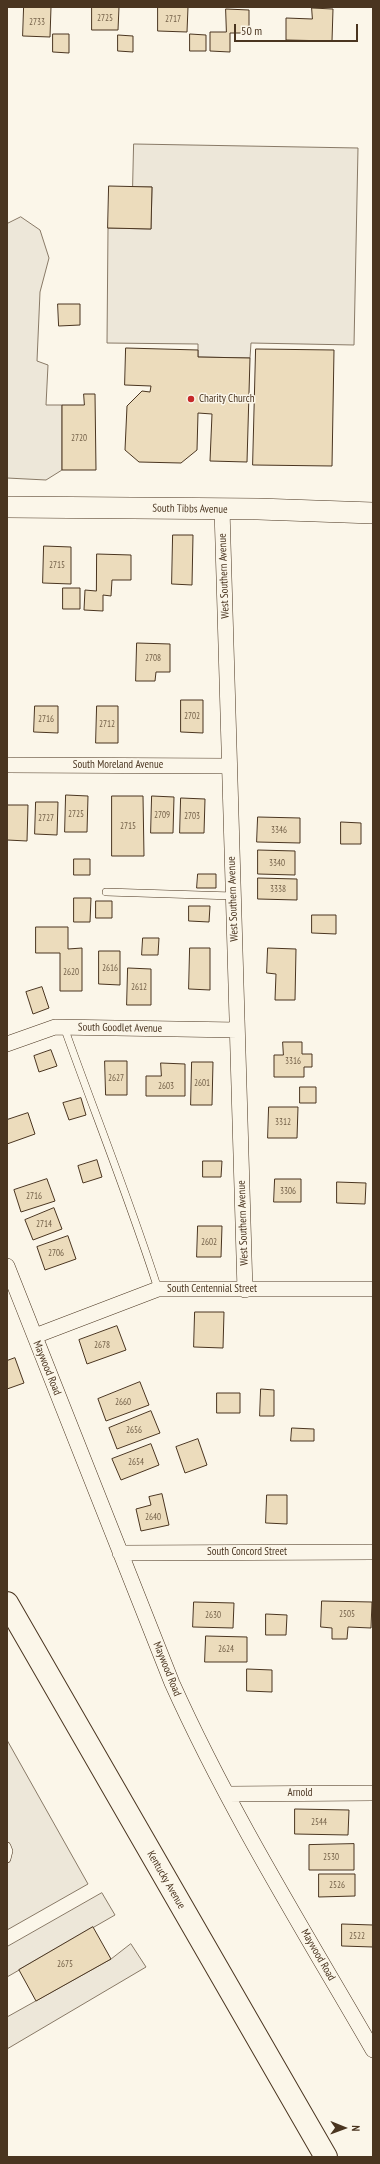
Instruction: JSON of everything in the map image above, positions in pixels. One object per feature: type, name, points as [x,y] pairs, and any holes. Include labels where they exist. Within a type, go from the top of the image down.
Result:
[{"type":"main road","name":"South Tibbs Avenue","points":[[7,507],[222,509],[373,513]]},
{"type":"main road","name":"Kentucky Avenue","points":[[7,1603],[326,2157]]},
{"type":"street","name":"West Southern Avenue","points":[[222,509],[245,1290]]},
{"type":"street","name":"South Moreland Avenue","points":[[7,765],[229,766]]},
{"type":"street","name":"South Goodlet Avenue","points":[[7,1044],[55,1027],[237,1030]]},
{"type":"street","name":"Maywood Road","points":[[7,1266],[172,1683],[227,1794],[271,1874],[373,2050]]},
{"type":"street","name":"South Centennial Street","points":[[35,1336],[158,1289],[373,1289]]},
{"type":"street","name":"South Concord Street","points":[[120,1553],[373,1552]]},
{"type":"street","name":"Arnold","points":[[227,1794],[373,1793]]},
{"type":"lane","points":[[106,892],[233,896]]},
{"type":"lane","points":[[64,1027],[99,1126],[142,1238],[158,1289]]},
{"type":"lane","points":[[7,1846],[9,1851],[7,1859]]},
{"type":"shaded area","points":[[134,144],[358,148],[354,345],[251,343],[250,358],[198,357],[198,344],[107,343],[108,228],[151,229],[152,187],[133,187]]},
{"type":"shaded area","points":[[21,217],[40,230],[49,258],[40,292],[37,361],[48,365],[46,405],[62,405],[62,470],[46,480],[7,478],[7,224]]},
{"type":"shaded area","points":[[7,1740],[88,1884],[7,1930]]},
{"type":"shaded area","points":[[102,1893],[115,1915],[7,1977],[7,1947]]},
{"type":"shaded area","points":[[131,1944],[146,1967],[7,2049],[7,2017],[111,1959]]},
{"type":"building","points":[[24,7],[51,7],[50,37],[23,36]]},
{"type":"building","points":[[92,7],[119,7],[118,30],[92,30]]},
{"type":"building","points":[[158,7],[188,7],[187,32],[158,31]]},
{"type":"building","points":[[312,8],[333,9],[332,41],[286,40],[286,18],[312,19]]},
{"type":"building","points":[[226,9],[249,10],[249,33],[230,33],[230,52],[210,51],[210,32],[226,32]]},
{"type":"building","points":[[53,34],[69,34],[69,53],[53,52]]},
{"type":"building","points":[[190,34],[206,35],[206,51],[190,51]]},
{"type":"building","points":[[118,35],[133,36],[133,52],[118,51]]},
{"type":"building","points":[[109,186],[152,187],[151,229],[108,228]]},
{"type":"building","points":[[58,304],[80,304],[80,325],[59,326]]},
{"type":"building","name":"Charity Church","points":[[126,348],[198,350],[198,357],[250,358],[247,462],[210,461],[212,414],[198,413],[197,450],[181,463],[139,462],[125,450],[127,406],[142,391],[150,392],[151,386],[125,385]]},
{"type":"building","points":[[256,349],[334,350],[332,466],[253,465]]},
{"type":"building","points":[[84,394],[95,394],[96,470],[62,470],[62,405],[84,405]]},
{"type":"building","points":[[173,535],[193,535],[192,585],[172,584]]},
{"type":"building","points":[[44,546],[71,547],[71,584],[43,583]]},
{"type":"building","points":[[97,554],[131,555],[131,580],[112,580],[111,596],[103,595],[103,611],[84,610],[85,590],[96,591]]},
{"type":"building","points":[[63,588],[80,588],[80,609],[63,609]]},
{"type":"building","points":[[137,643],[170,644],[170,672],[156,672],[155,681],[136,681]]},
{"type":"building","points":[[181,700],[203,700],[203,733],[181,732]]},
{"type":"building","points":[[35,706],[58,706],[58,733],[34,732]]},
{"type":"building","points":[[97,706],[118,706],[118,743],[96,743]]},
{"type":"building","points":[[66,795],[88,796],[87,832],[65,832]]},
{"type":"building","points":[[112,796],[143,796],[144,856],[112,856]]},
{"type":"building","points":[[152,796],[174,797],[173,833],[151,833]]},
{"type":"building","points":[[181,798],[205,799],[204,833],[180,833]]},
{"type":"building","points":[[36,802],[58,802],[57,835],[35,834]]},
{"type":"building","points":[[7,805],[28,805],[27,841],[7,840]]},
{"type":"building","points":[[258,817],[300,818],[300,843],[257,842]]},
{"type":"building","points":[[341,822],[361,823],[361,844],[341,844]]},
{"type":"building","points":[[258,850],[295,851],[295,875],[258,874]]},
{"type":"building","points":[[74,859],[90,859],[90,875],[74,875]]},
{"type":"building","points":[[198,874],[216,874],[216,888],[197,888]]},
{"type":"building","points":[[258,878],[297,879],[297,900],[258,899]]},
{"type":"building","points":[[74,898],[91,898],[90,922],[74,922]]},
{"type":"building","points":[[96,901],[112,901],[112,918],[96,918]]},
{"type":"building","points":[[189,906],[210,906],[209,922],[189,921]]},
{"type":"building","points":[[312,915],[336,915],[336,934],[312,933]]},
{"type":"building","points":[[36,927],[68,927],[68,949],[82,948],[82,991],[60,991],[60,953],[36,953]]},
{"type":"building","points":[[143,938],[159,938],[158,955],[142,955]]},
{"type":"building","points":[[190,948],[210,948],[210,990],[189,989]]},
{"type":"building","points":[[268,948],[296,949],[295,1000],[275,1000],[276,974],[267,973]]},
{"type":"building","points":[[99,951],[120,951],[120,985],[99,984]]},
{"type":"building","points":[[128,968],[151,969],[151,1005],[127,1005]]},
{"type":"building","points":[[42,987],[49,1008],[33,1014],[26,992]]},
{"type":"building","points":[[283,1042],[302,1042],[302,1054],[312,1054],[312,1067],[304,1067],[304,1077],[274,1077],[274,1055],[283,1055]]},
{"type":"building","points":[[51,1050],[57,1066],[39,1072],[34,1056]]},
{"type":"building","points":[[105,1061],[127,1061],[127,1095],[106,1095]]},
{"type":"building","points":[[192,1062],[213,1062],[212,1105],[191,1105]]},
{"type":"building","points":[[161,1063],[185,1064],[185,1096],[146,1096],[146,1076],[161,1076]]},
{"type":"building","points":[[300,1087],[316,1087],[316,1103],[300,1103]]},
{"type":"building","points":[[81,1098],[86,1115],[69,1120],[63,1103]]},
{"type":"building","points":[[269,1107],[298,1107],[297,1138],[268,1138]]},
{"type":"building","points":[[28,1113],[35,1134],[7,1144],[7,1120]]},
{"type":"building","points":[[97,1160],[102,1177],[83,1183],[78,1166]]},
{"type":"building","points":[[203,1161],[222,1161],[221,1177],[203,1177]]},
{"type":"building","points":[[47,1179],[55,1201],[21,1212],[14,1190]]},
{"type":"building","points":[[275,1179],[301,1179],[301,1202],[274,1202]]},
{"type":"building","points":[[337,1182],[366,1183],[365,1204],[337,1203]]},
{"type":"building","points":[[54,1208],[62,1229],[33,1240],[25,1220]]},
{"type":"building","points":[[198,1226],[222,1226],[221,1257],[197,1257]]},
{"type":"building","points":[[68,1236],[76,1259],[45,1270],[37,1247]]},
{"type":"building","points":[[195,1312],[224,1312],[223,1348],[194,1347]]},
{"type":"building","points":[[117,1326],[126,1350],[87,1364],[79,1340]]},
{"type":"building","points":[[15,1358],[24,1383],[7,1389],[7,1361]]},
{"type":"building","points":[[140,1382],[149,1405],[106,1421],[98,1399]]},
{"type":"building","points":[[261,1389],[274,1390],[274,1416],[260,1416]]},
{"type":"building","points":[[217,1393],[240,1393],[240,1413],[217,1413]]},
{"type":"building","points":[[151,1411],[160,1433],[117,1449],[109,1428]]},
{"type":"building","points":[[292,1428],[314,1429],[314,1441],[291,1441]]},
{"type":"building","points":[[198,1439],[207,1465],[185,1473],[176,1447]]},
{"type":"building","points":[[151,1444],[159,1465],[121,1480],[112,1459]]},
{"type":"building","points":[[162,1494],[169,1525],[141,1531],[136,1509],[151,1505],[149,1497]]},
{"type":"building","points":[[267,1495],[287,1495],[287,1524],[266,1523]]},
{"type":"building","points":[[322,1601],[372,1602],[371,1628],[348,1627],[347,1639],[332,1639],[332,1628],[321,1627]]},
{"type":"building","points":[[194,1602],[234,1603],[233,1628],[193,1627]]},
{"type":"building","points":[[266,1614],[287,1615],[286,1635],[266,1635]]},
{"type":"building","points":[[206,1636],[247,1637],[247,1662],[205,1662]]},
{"type":"building","points":[[247,1669],[272,1670],[272,1692],[247,1691]]},
{"type":"building","points":[[295,1809],[349,1810],[348,1835],[295,1834]]},
{"type":"building","points":[[354,1844],[354,1870],[309,1870],[309,1845]]},
{"type":"building","points":[[319,1874],[355,1874],[355,1896],[319,1897]]},
{"type":"building","points":[[342,1924],[373,1925],[373,1947],[342,1946]]},
{"type":"building","points":[[93,1927],[111,1959],[36,2001],[19,1970]]},
{"type":"place","name":"Charity Church","points":[[191,399]]}]
